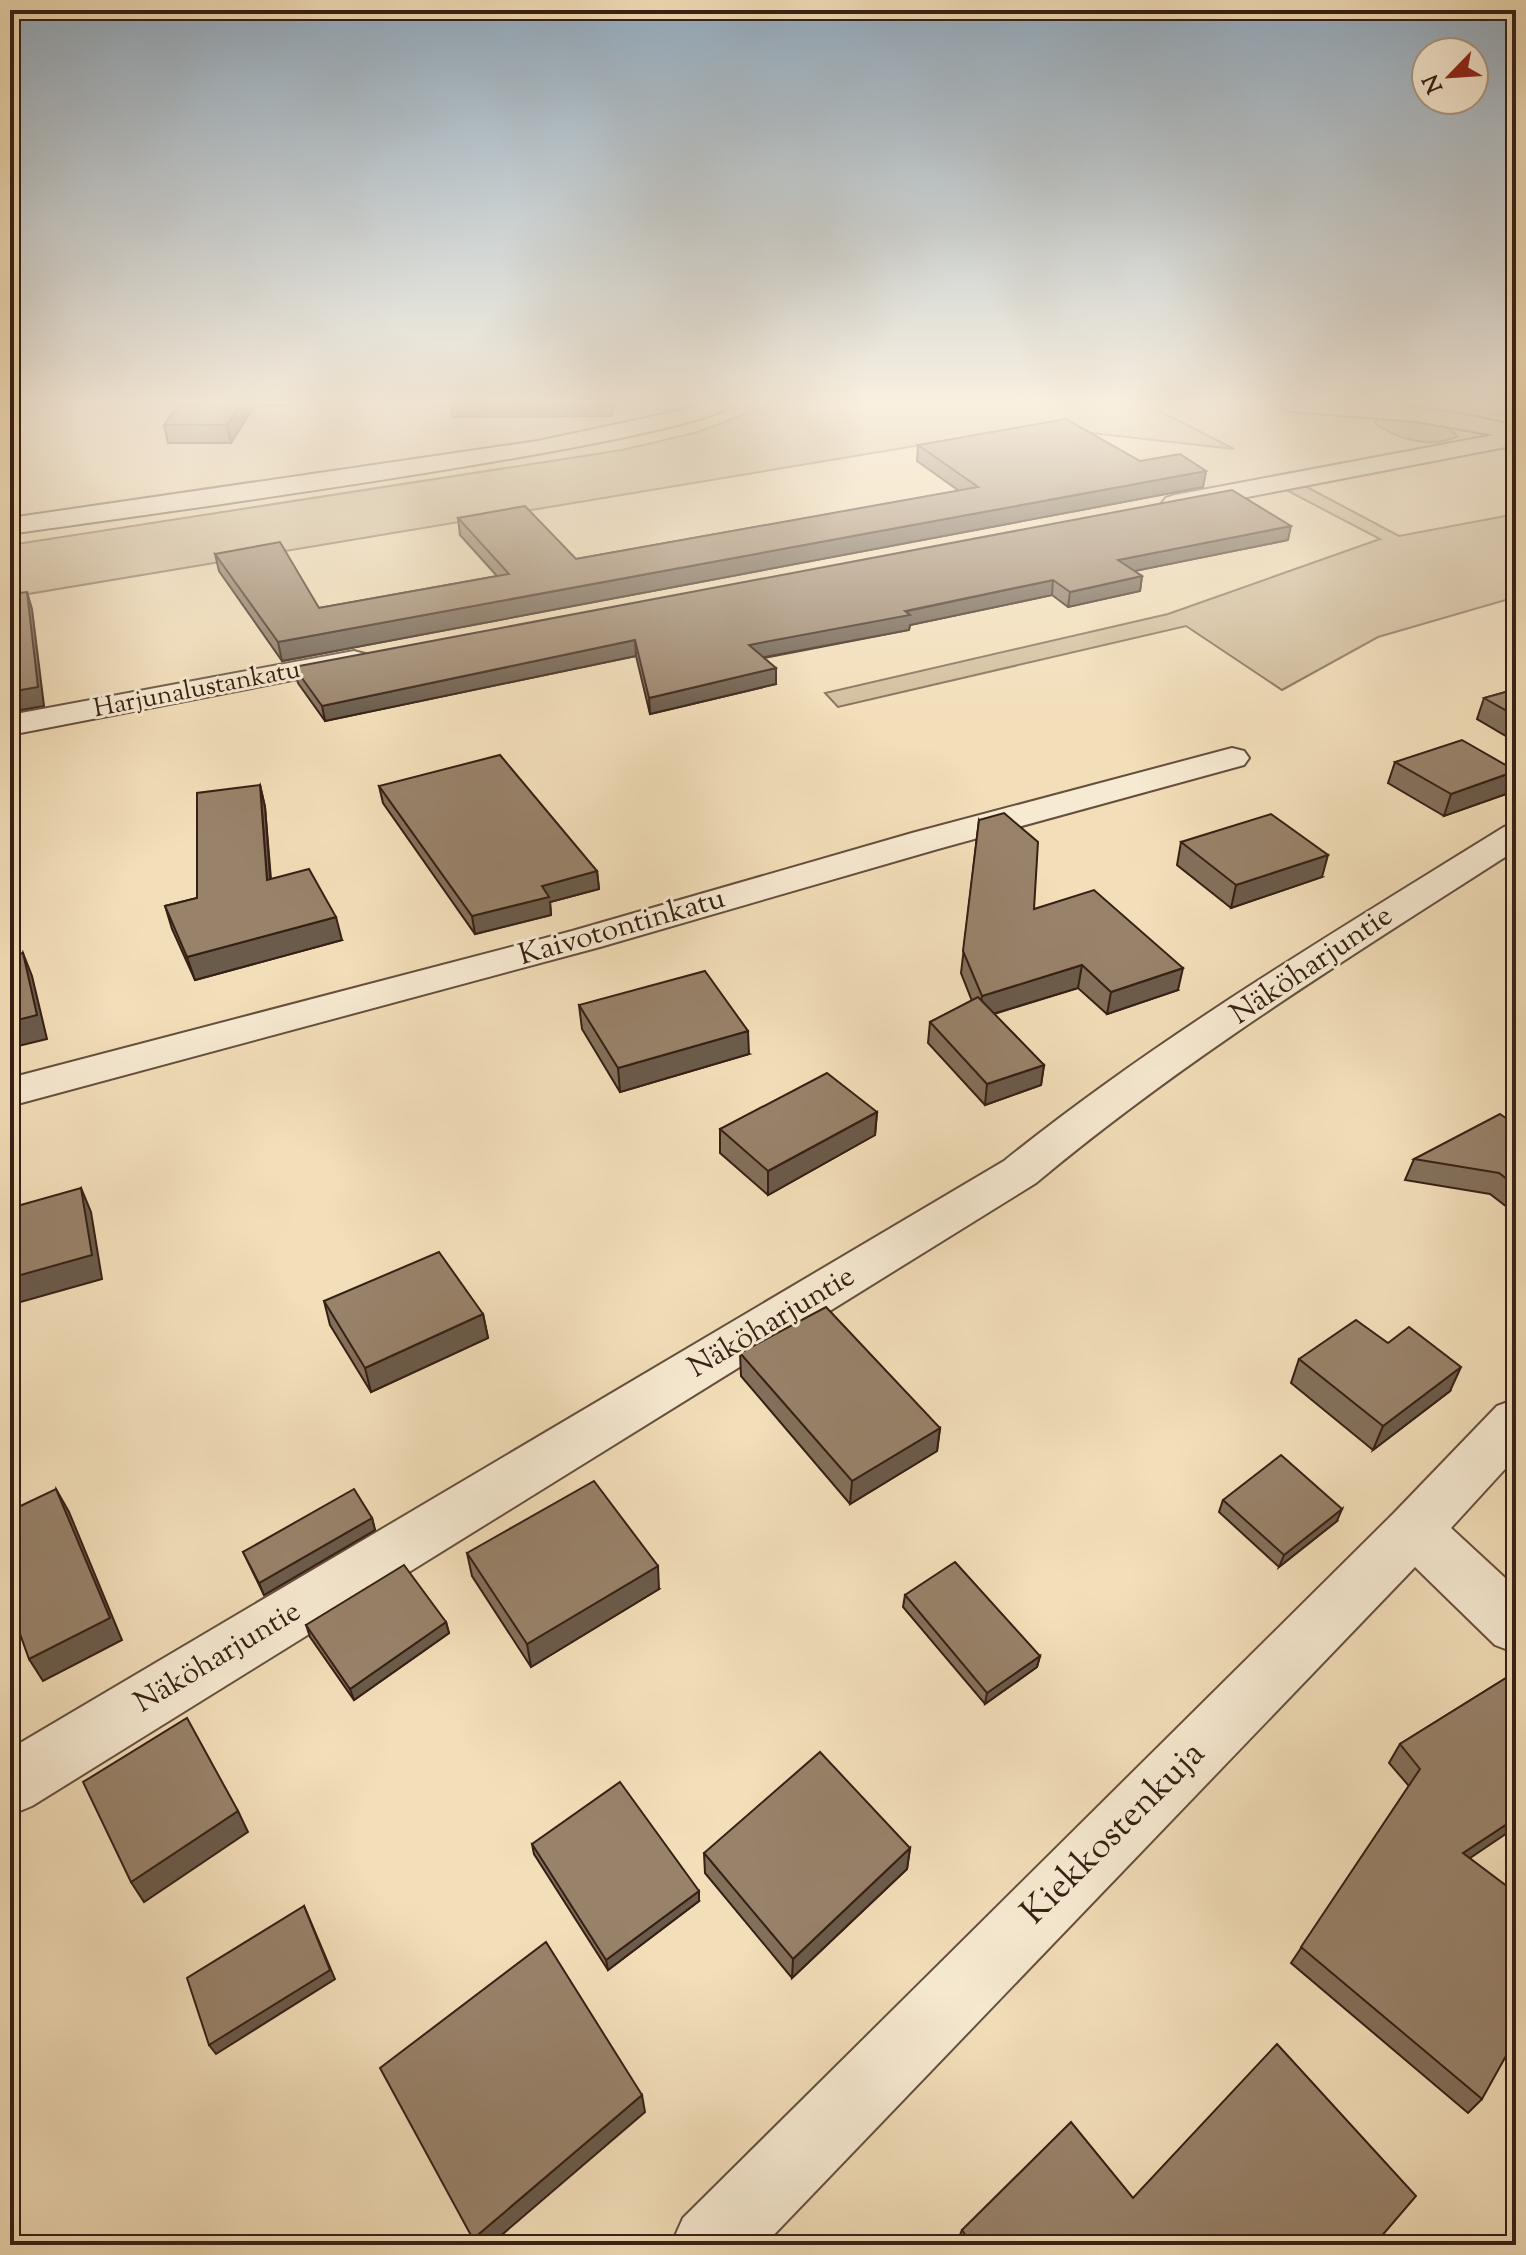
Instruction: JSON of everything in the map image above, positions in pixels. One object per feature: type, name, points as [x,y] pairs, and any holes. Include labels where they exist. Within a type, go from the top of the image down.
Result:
[{"type":"street","points":[[10,526],[123,509]]},
{"type":"street","name":"Harjunalustankatu","points":[[10,725],[383,655]]},
{"type":"street","name":"Kaivotontinkatu","points":[[10,1092],[586,939],[925,841],[1232,758]]},
{"type":"street","name":"Näköharjuntie","points":[[10,1784],[1020,1172],[1075,1127],[1303,969],[1516,834]]},
{"type":"street","name":"Kiekkostenkuja","points":[[710,2245],[1414,1530],[1516,1421]]},
{"type":"street","points":[[1414,1530],[1516,1626]]},
{"type":"shaded area","points":[[240,509],[536,509],[10,597],[10,545]]},
{"type":"shaded area","points":[[1323,509],[1349,509],[1399,536],[1516,514],[1516,597],[1378,637],[1282,690],[1186,626],[838,707],[825,693],[1168,614],[1380,539]]},
{"type":"building","points":[[507,509],[528,509],[576,559],[854,509],[999,509],[278,642],[215,554],[280,542],[319,608],[509,574],[458,518]]},
{"type":"building","points":[[1130,509],[1264,509],[1291,526],[1118,560],[1142,576],[1070,592],[1053,580],[905,611],[910,615],[749,645],[776,668],[649,698],[635,640],[322,706],[294,667]]},
{"type":"building","points":[[27,592],[38,687],[10,692],[10,594]]},
{"type":"building","points":[[1516,689],[1516,716],[1484,698]]},
{"type":"building","points":[[1462,740],[1516,771],[1451,794],[1395,762]]},
{"type":"building","points":[[500,755],[597,871],[542,886],[549,897],[472,916],[379,786]]},
{"type":"building","points":[[260,785],[267,880],[309,869],[336,917],[187,957],[165,906],[197,898],[197,793]]},
{"type":"building","points":[[1004,813],[1038,842],[1034,909],[1094,890],[1183,968],[1111,992],[1082,965],[982,996],[963,951],[979,820]]},
{"type":"building","points":[[1271,814],[1328,855],[1236,885],[1181,842]]},
{"type":"building","points":[[23,953],[37,1015],[10,1022],[10,956]]},
{"type":"building","points":[[705,971],[748,1031],[618,1068],[579,1005]]},
{"type":"building","points":[[978,997],[1044,1065],[987,1084],[930,1022]]},
{"type":"building","points":[[827,1073],[877,1112],[768,1171],[720,1129]]},
{"type":"building","points":[[1500,1114],[1516,1125],[1516,1186],[1499,1173],[1414,1159]]},
{"type":"building","points":[[81,1188],[92,1255],[10,1278],[10,1208]]},
{"type":"building","points":[[439,1252],[483,1314],[365,1368],[324,1301]]},
{"type":"building","points":[[826,1307],[940,1428],[852,1481],[740,1353]]},
{"type":"building","points":[[1356,1320],[1388,1343],[1409,1327],[1461,1367],[1383,1426],[1299,1359]]},
{"type":"building","points":[[1281,1455],[1342,1509],[1284,1555],[1223,1500]]},
{"type":"building","points":[[594,1481],[658,1566],[527,1644],[467,1553]]},
{"type":"building","points":[[56,1489],[110,1618],[29,1659],[10,1606],[10,1511]]},
{"type":"building","points":[[354,1489],[372,1518],[259,1583],[243,1552]]},
{"type":"building","points":[[955,1562],[1040,1656],[987,1693],[905,1595]]},
{"type":"building","points":[[404,1565],[446,1622],[350,1689],[306,1625]]},
{"type":"building","points":[[1506,1678],[1516,1688],[1516,1818],[1463,1853],[1516,1893],[1516,2038],[1482,2099],[1301,1947],[1420,1769],[1400,1744]]},
{"type":"building","points":[[187,1718],[238,1811],[131,1882],[83,1782]]},
{"type":"building","points":[[820,1752],[910,1848],[793,1959],[704,1853]]},
{"type":"building","points":[[620,1782],[699,1891],[606,1960],[532,1844]]},
{"type":"building","points":[[304,1906],[330,1970],[209,2045],[187,1978]]},
{"type":"building","points":[[546,1942],[642,2095],[473,2239],[380,2068]]},
{"type":"building","points":[[1277,2044],[1416,2196],[1374,2245],[972,2245],[962,2230],[1071,2122],[1133,2198]]}]
